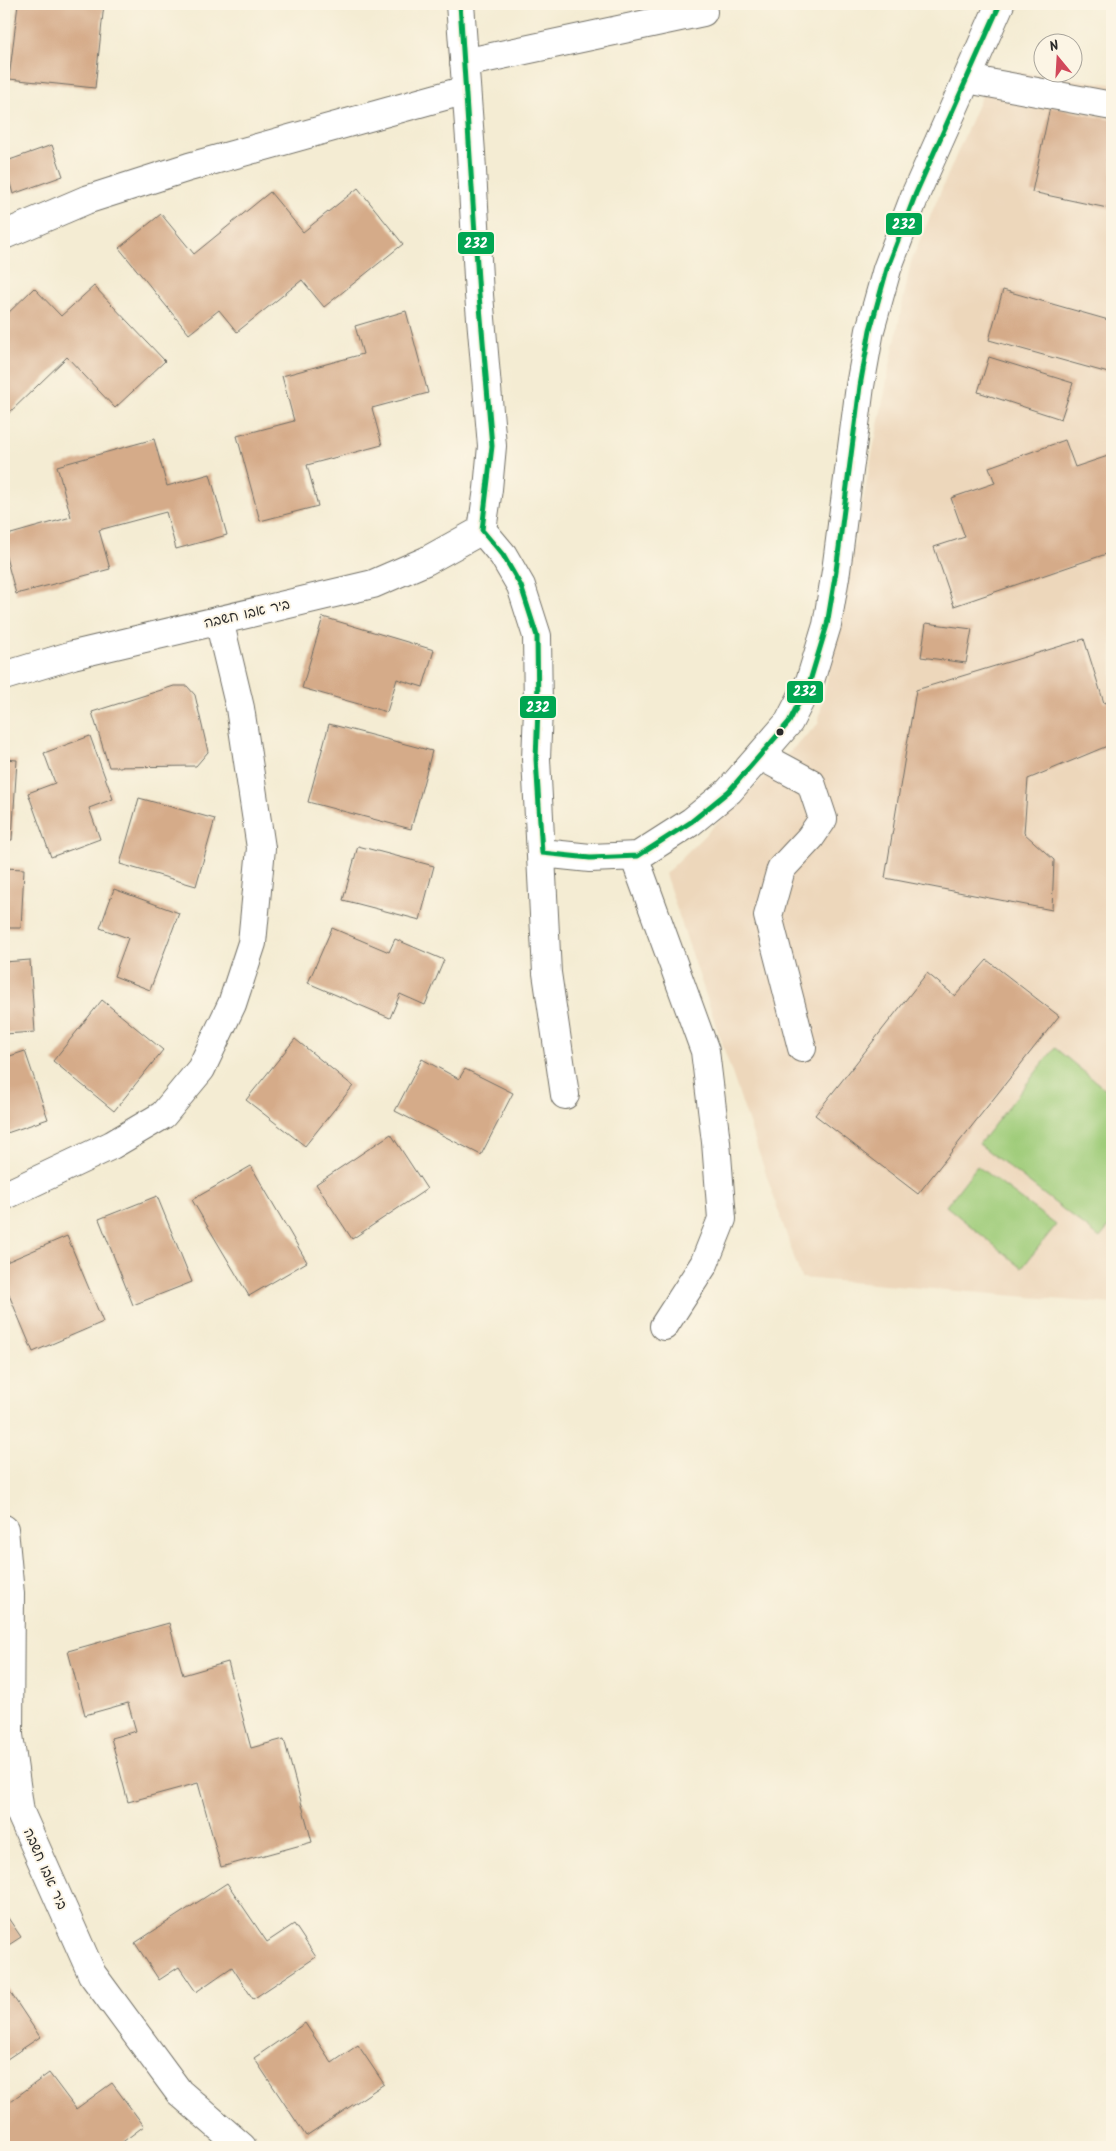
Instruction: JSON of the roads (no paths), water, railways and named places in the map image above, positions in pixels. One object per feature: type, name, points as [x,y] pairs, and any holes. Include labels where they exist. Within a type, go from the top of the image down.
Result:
[{"type":"street","points":[[460,4],[479,295],[492,446],[482,530],[503,555],[522,586],[537,636],[538,709],[536,759],[547,972],[566,1095]]},
{"type":"street","points":[[542,853],[590,858],[638,856],[691,822],[729,791],[789,722],[813,672],[827,625],[836,571],[860,386],[870,330],[886,269],[916,194],[1000,4]]},
{"type":"street","points":[[464,63],[703,12]]},
{"type":"street","points":[[967,78],[1112,106]]},
{"type":"street","points":[[4,235],[86,200],[190,167],[466,90]]},
{"type":"street","name":"ביר אבו חשבה","points":[[4,676],[73,655],[373,584],[426,561],[482,530]]},
{"type":"street","points":[[4,1196],[112,1145],[163,1115],[201,1069],[232,1004],[252,943],[261,848],[240,708],[219,620]]},
{"type":"street","points":[[761,756],[811,783],[822,819],[810,838],[780,869],[768,916],[802,1048]]},
{"type":"street","points":[[634,856],[705,1051],[716,1142],[722,1219],[704,1264],[664,1326]]},
{"type":"street","name":"ביר אבו חשבה","points":[[4,1529],[10,1594],[9,1735],[20,1812],[92,1974],[178,2092],[242,2147]]}]
